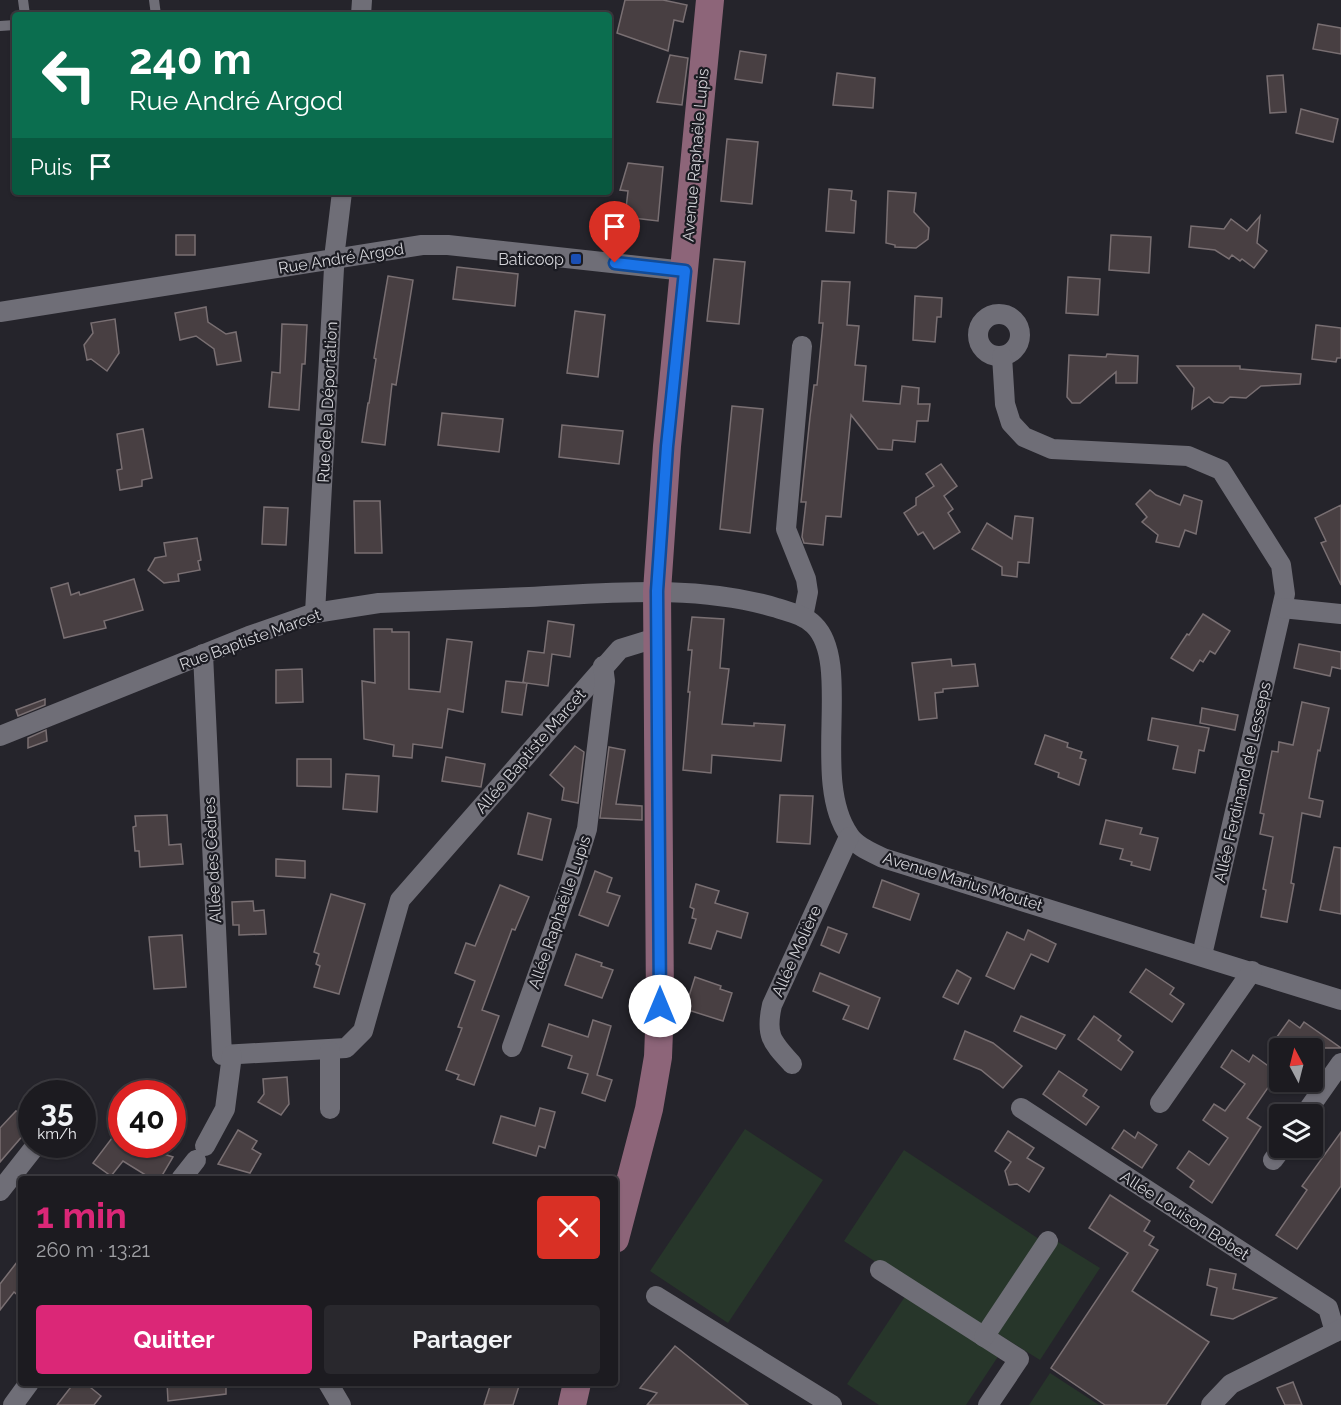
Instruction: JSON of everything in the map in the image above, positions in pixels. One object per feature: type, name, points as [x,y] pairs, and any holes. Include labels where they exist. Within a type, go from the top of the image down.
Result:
[{"type":"street","name":"Avenue Raphaële Lupis","points":[[618,1228],[649,1109],[658,1058],[660,1006],[657,591],[667,446],[710,0]]},
{"type":"street","name":"Rue de la Déportation","points":[[315,613],[335,260],[342,195]]},
{"type":"street","name":"Rue André Argod","points":[[0,312],[422,245],[448,245],[685,271]]},
{"type":"street","points":[[802,346],[786,529],[807,585],[807,604],[803,617]]},
{"type":"street","name":"Allée Ferdinand de Lesseps","points":[[1002,356],[1005,404],[1011,423],[1024,437],[1052,449],[1188,456],[1221,470],[1281,565],[1285,594],[1202,955]]},
{"type":"street","name":"Rue Baptiste Marcet","points":[[0,736],[249,636],[315,613],[379,603],[657,591]]},
{"type":"street","points":[[657,591],[752,601],[803,617],[814,625],[827,649],[832,690],[831,774],[837,806],[849,837]]},
{"type":"street","points":[[1282,608],[1341,614]]},
{"type":"street","name":"Allée Baptiste Marcet","points":[[330,1050],[346,1048],[363,1031],[400,900],[603,666],[620,649],[658,640]]},
{"type":"street","name":"Allée des Cèdres","points":[[203,654],[222,1055],[232,1055]]},
{"type":"street","name":"Allée Raphaëlle Lupis","points":[[512,1047],[570,884],[587,829],[605,681],[603,666]]},
{"type":"street","name":"Avenue Marius Moutet","points":[[849,837],[883,858],[1202,955],[1341,1000]]},
{"type":"street","name":"Allée Molière","points":[[792,1064],[771,1041],[768,1023],[770,1014],[849,837]]},
{"type":"street","points":[[1160,1103],[1252,971]]},
{"type":"street","points":[[183,1176],[200,1153],[225,1109],[232,1055],[330,1050],[330,1109]]},
{"type":"street","points":[[1312,1104],[1341,1063]]},
{"type":"street","name":"Allée Louison Bobet","points":[[1021,1108],[1328,1308],[1338,1330]]},
{"type":"street","points":[[0,1191],[26,1158]]},
{"type":"street","points":[[984,1337],[1048,1241]]},
{"type":"street","points":[[880,1270],[1019,1359],[988,1405]]},
{"type":"street","points":[[656,1296],[832,1405]]},
{"type":"street","points":[[1211,1405],[1231,1384],[1338,1330]]},
{"type":"street","points":[[13,1405],[27,1386]]},
{"type":"street","points":[[330,1386],[341,1405]]},
{"type":"street","points":[[572,1405],[576,1386]]},
{"type":"green space","points":[[745,1129],[823,1180],[728,1323],[650,1271]]},
{"type":"green space","points":[[904,1150],[1042,1241],[982,1332],[844,1241]]},
{"type":"green space","points":[[1055,1240],[1100,1268],[1040,1360],[992,1330]]},
{"type":"green space","points":[[908,1292],[1001,1352],[966,1405],[879,1405],[847,1384]]},
{"type":"green space","points":[[1050,1373],[1099,1405],[1029,1405]]},
{"type":"building","points":[[625,0],[663,0],[687,5],[683,22],[674,20],[668,51],[617,33]]},
{"type":"building","points":[[1318,24],[1341,28],[1341,54],[1313,49]]},
{"type":"building","points":[[740,51],[766,55],[762,83],[735,79]]},
{"type":"building","points":[[670,55],[688,58],[682,105],[657,102]]},
{"type":"building","points":[[837,73],[875,78],[873,108],[833,105]]},
{"type":"building","points":[[1283,75],[1286,112],[1270,113],[1267,76]]},
{"type":"building","points":[[1301,109],[1338,119],[1333,142],[1296,133]]},
{"type":"building","points":[[727,139],[758,142],[752,204],[721,201]]},
{"type":"building","points":[[628,163],[663,167],[658,221],[625,217],[628,191],[620,190]]},
{"type":"building","points":[[829,189],[852,191],[851,200],[856,201],[854,233],[826,231]]},
{"type":"building","points":[[888,191],[916,193],[914,212],[929,228],[928,239],[916,248],[895,247],[895,245],[886,243]]},
{"type":"building","points":[[1260,216],[1257,243],[1267,251],[1254,268],[1232,255],[1229,259],[1215,250],[1189,247],[1191,226],[1224,229],[1231,219],[1247,231]]},
{"type":"building","points":[[176,235],[195,235],[195,255],[176,255]]},
{"type":"building","points":[[1111,235],[1151,237],[1149,273],[1109,270]]},
{"type":"building","points":[[714,259],[745,262],[739,324],[707,321]]},
{"type":"building","points":[[457,267],[518,274],[515,306],[453,299]]},
{"type":"building","points":[[388,276],[413,280],[396,385],[392,384],[385,445],[362,442]]},
{"type":"building","points":[[1068,277],[1100,279],[1098,315],[1066,313]]},
{"type":"building","points":[[822,281],[850,282],[847,325],[859,326],[855,365],[866,366],[863,401],[900,404],[902,386],[919,388],[918,404],[930,404],[928,421],[917,421],[915,442],[893,440],[892,450],[878,449],[851,415],[841,517],[826,516],[823,545],[804,543],[802,537],[806,502],[801,502],[823,323],[819,323]]},
{"type":"building","points":[[915,296],[942,298],[941,317],[937,317],[935,342],[913,340]]},
{"type":"building","points":[[206,307],[208,322],[226,334],[236,332],[241,361],[217,365],[214,349],[196,336],[180,340],[175,313]]},
{"type":"building","points":[[575,311],[605,315],[598,377],[567,373]]},
{"type":"building","points":[[115,319],[119,353],[107,371],[91,359],[87,360],[84,345],[93,333],[91,323]]},
{"type":"building","points":[[282,324],[307,325],[299,410],[269,407],[272,372],[280,373]]},
{"type":"building","points":[[1316,325],[1341,328],[1341,358],[1337,358],[1336,362],[1312,359]]},
{"type":"building","points":[[1107,354],[1138,356],[1137,383],[1116,383],[1116,372],[1080,403],[1072,403],[1067,397],[1069,355],[1106,357]]},
{"type":"building","points":[[1177,366],[1240,366],[1240,369],[1301,374],[1300,384],[1261,386],[1246,398],[1230,397],[1223,403],[1214,402],[1209,397],[1192,409],[1194,388]]},
{"type":"building","points":[[732,406],[763,409],[750,533],[720,529]]},
{"type":"building","points":[[442,413],[503,419],[499,452],[438,445]]},
{"type":"building","points":[[562,425],[623,431],[619,464],[559,457]]},
{"type":"building","points":[[143,429],[152,478],[142,480],[142,486],[120,490],[117,470],[122,469],[117,434]]},
{"type":"building","points":[[941,464],[957,486],[944,496],[953,509],[948,513],[960,532],[934,549],[923,532],[918,535],[904,513],[916,505],[916,498],[934,486],[926,474]]},
{"type":"building","points":[[1150,490],[1180,505],[1184,495],[1202,501],[1196,534],[1185,530],[1179,547],[1156,542],[1158,535],[1142,522],[1147,517],[1136,504]]},
{"type":"building","points":[[354,501],[380,501],[382,553],[355,553]]},
{"type":"building","points":[[1341,505],[1341,585],[1321,543],[1326,541],[1315,518]]},
{"type":"building","points":[[264,507],[288,508],[286,545],[262,544]]},
{"type":"building","points":[[1015,516],[1033,518],[1029,563],[1018,562],[1017,577],[1002,575],[1002,567],[972,549],[987,523],[1012,539]]},
{"type":"building","points":[[197,538],[201,560],[198,561],[200,570],[178,574],[179,581],[164,583],[148,570],[155,558],[166,556],[164,543]]},
{"type":"building","points":[[134,579],[143,610],[104,621],[106,628],[64,638],[51,588],[68,583],[71,595],[79,592],[80,595]]},
{"type":"building","points":[[1203,614],[1230,631],[1215,654],[1210,651],[1193,671],[1171,658]]},
{"type":"building","points":[[692,617],[724,619],[720,668],[729,669],[722,724],[785,725],[781,761],[712,755],[711,773],[683,770],[690,692],[688,692],[692,650],[688,650]]},
{"type":"building","points":[[548,621],[574,625],[570,657],[552,654],[548,686],[527,683],[522,715],[502,712],[506,681],[526,683],[523,682],[528,651],[544,653]]},
{"type":"building","points":[[374,629],[409,632],[409,689],[440,692],[447,639],[472,642],[463,712],[448,709],[442,748],[413,744],[412,758],[393,756],[394,745],[364,739],[362,681],[375,683]]},
{"type":"building","points":[[1299,644],[1341,652],[1341,669],[1332,667],[1330,676],[1294,668]]},
{"type":"building","points":[[951,659],[952,666],[975,664],[978,686],[943,689],[943,692],[935,693],[937,718],[919,720],[912,663]]},
{"type":"building","points":[[302,669],[303,702],[276,703],[276,670]]},
{"type":"building","points":[[45,699],[45,705],[18,716],[16,710]]},
{"type":"building","points":[[1302,702],[1329,708],[1309,798],[1323,801],[1320,817],[1302,813],[1287,922],[1261,917],[1266,890],[1263,889],[1273,837],[1260,834],[1264,814],[1260,813],[1272,751],[1278,752],[1279,742],[1293,745]]},
{"type":"building","points":[[1202,708],[1238,715],[1235,730],[1200,723]]},
{"type":"building","points":[[1152,718],[1209,728],[1204,751],[1199,750],[1195,773],[1173,769],[1178,746],[1148,740]]},
{"type":"building","points":[[46,730],[47,741],[28,748],[28,738]]},
{"type":"building","points":[[1045,735],[1068,743],[1067,747],[1082,752],[1080,758],[1086,760],[1079,785],[1058,777],[1059,773],[1035,764]]},
{"type":"building","points":[[575,746],[584,752],[578,803],[562,800],[564,788],[550,775]]},
{"type":"building","points":[[609,747],[625,750],[616,804],[642,806],[642,820],[600,818]]},
{"type":"building","points":[[446,757],[485,764],[481,787],[442,781]]},
{"type":"building","points":[[297,759],[331,759],[331,787],[297,786]]},
{"type":"building","points":[[346,774],[379,776],[377,812],[343,809]]},
{"type":"building","points":[[780,795],[813,796],[810,844],[777,842]]},
{"type":"building","points":[[528,813],[551,819],[542,860],[518,854]]},
{"type":"building","points":[[167,815],[169,845],[181,844],[183,864],[140,867],[139,851],[135,851],[133,827],[136,826],[135,816]]},
{"type":"building","points":[[1106,820],[1142,828],[1140,834],[1158,838],[1150,870],[1131,865],[1132,862],[1120,859],[1123,849],[1100,844]]},
{"type":"building","points":[[1334,847],[1341,848],[1341,914],[1320,910]]},
{"type":"building","points":[[276,859],[305,861],[305,878],[276,876]]},
{"type":"building","points":[[595,871],[612,878],[607,892],[620,896],[608,926],[579,915]]},
{"type":"building","points":[[882,880],[919,894],[910,920],[873,907]]},
{"type":"building","points":[[696,884],[719,891],[715,903],[748,913],[741,938],[717,931],[711,949],[689,943],[696,919],[692,918],[694,909],[690,907]]},
{"type":"building","points":[[500,885],[529,897],[515,930],[512,929],[482,1010],[499,1016],[474,1085],[457,1079],[459,1075],[446,1070],[462,1028],[458,1027],[475,981],[455,973],[466,943],[475,946]]},
{"type":"building","points":[[331,894],[365,904],[339,994],[314,987],[320,966],[316,964],[319,954],[314,952]]},
{"type":"building","points":[[253,901],[254,911],[264,910],[266,934],[239,935],[239,925],[233,925],[232,902]]},
{"type":"building","points":[[828,927],[847,934],[839,953],[821,945]]},
{"type":"building","points":[[1028,930],[1056,944],[1048,962],[1031,954],[1014,989],[986,976],[1007,932],[1024,940]]},
{"type":"building","points":[[182,935],[186,987],[154,989],[149,937]]},
{"type":"building","points":[[576,954],[602,963],[601,966],[613,970],[602,998],[565,985]]},
{"type":"building","points":[[1146,969],[1174,988],[1170,994],[1184,1004],[1172,1022],[1130,992]]},
{"type":"building","points":[[957,970],[971,978],[958,1004],[943,997]]},
{"type":"building","points":[[820,973],[880,998],[868,1029],[843,1019],[849,1006],[813,991]]},
{"type":"building","points":[[695,977],[721,986],[720,989],[732,993],[723,1021],[685,1009]]},
{"type":"building","points":[[1021,1016],[1065,1035],[1056,1049],[1014,1031]]},
{"type":"building","points":[[1094,1016],[1121,1036],[1118,1040],[1133,1052],[1121,1070],[1078,1039]]},
{"type":"building","points":[[593,1020],[611,1026],[597,1075],[612,1080],[605,1101],[582,1093],[588,1074],[568,1068],[572,1056],[542,1046],[549,1024],[588,1037]]},
{"type":"building","points":[[1289,1020],[1300,1028],[1304,1022],[1341,1048],[1323,1048],[1323,1038],[1276,1038]]},
{"type":"building","points":[[965,1031],[993,1043],[1022,1066],[1003,1088],[981,1070],[954,1059]]},
{"type":"building","points":[[1232,1050],[1249,1062],[1253,1055],[1269,1067],[1269,1086],[1247,1118],[1261,1127],[1212,1203],[1190,1187],[1194,1181],[1177,1168],[1189,1151],[1209,1165],[1228,1138],[1203,1120],[1214,1104],[1225,1111],[1245,1084],[1221,1067]]},
{"type":"building","points":[[1059,1071],[1087,1090],[1083,1096],[1099,1107],[1086,1125],[1043,1094]]},
{"type":"building","points":[[287,1077],[289,1104],[281,1115],[258,1102],[264,1094],[263,1079]]},
{"type":"building","points":[[540,1108],[555,1112],[545,1148],[539,1146],[536,1156],[493,1143],[501,1116],[535,1126]]},
{"type":"building","points":[[16,1111],[18,1112],[18,1141],[0,1162],[0,1128]]},
{"type":"building","points":[[238,1130],[257,1141],[252,1149],[261,1154],[250,1173],[218,1164]]},
{"type":"building","points":[[1124,1130],[1135,1138],[1138,1132],[1157,1145],[1142,1168],[1112,1148]]},
{"type":"building","points":[[1008,1131],[1034,1148],[1027,1158],[1044,1168],[1029,1192],[1017,1184],[1009,1185],[1005,1171],[1011,1162],[995,1151]]},
{"type":"building","points":[[1341,1132],[1341,1186],[1297,1249],[1276,1235],[1307,1190],[1302,1186]]},
{"type":"building","points":[[108,1143],[108,1158],[172,1158],[162,1176],[147,1176],[123,1161],[111,1176],[93,1163]]},
{"type":"building","points":[[1110,1195],[1150,1221],[1144,1231],[1154,1237],[1149,1245],[1158,1250],[1132,1291],[1209,1342],[1166,1405],[1105,1405],[1051,1368],[1128,1253],[1089,1228]]},
{"type":"building","points":[[18,1261],[18,1295],[14,1292],[0,1310],[0,1284]]},
{"type":"building","points":[[1210,1269],[1236,1274],[1233,1289],[1276,1298],[1233,1319],[1211,1315],[1217,1288],[1207,1285]]},
{"type":"building","points":[[675,1346],[748,1405],[647,1405],[657,1393],[640,1388]]},
{"type":"building","points":[[1293,1382],[1302,1405],[1285,1405],[1277,1388]]},
{"type":"building","points":[[72,1386],[89,1386],[101,1396],[94,1405],[57,1405]]},
{"type":"building","points":[[167,1386],[226,1386],[226,1394],[168,1401]]},
{"type":"building","points":[[490,1386],[519,1386],[513,1405],[484,1405]]},
{"type":"place","name":"Baticoop","points":[[576,259]]},
{"type":"route","points":[[615,263],[685,271],[667,446],[657,591],[660,1006]]}]
